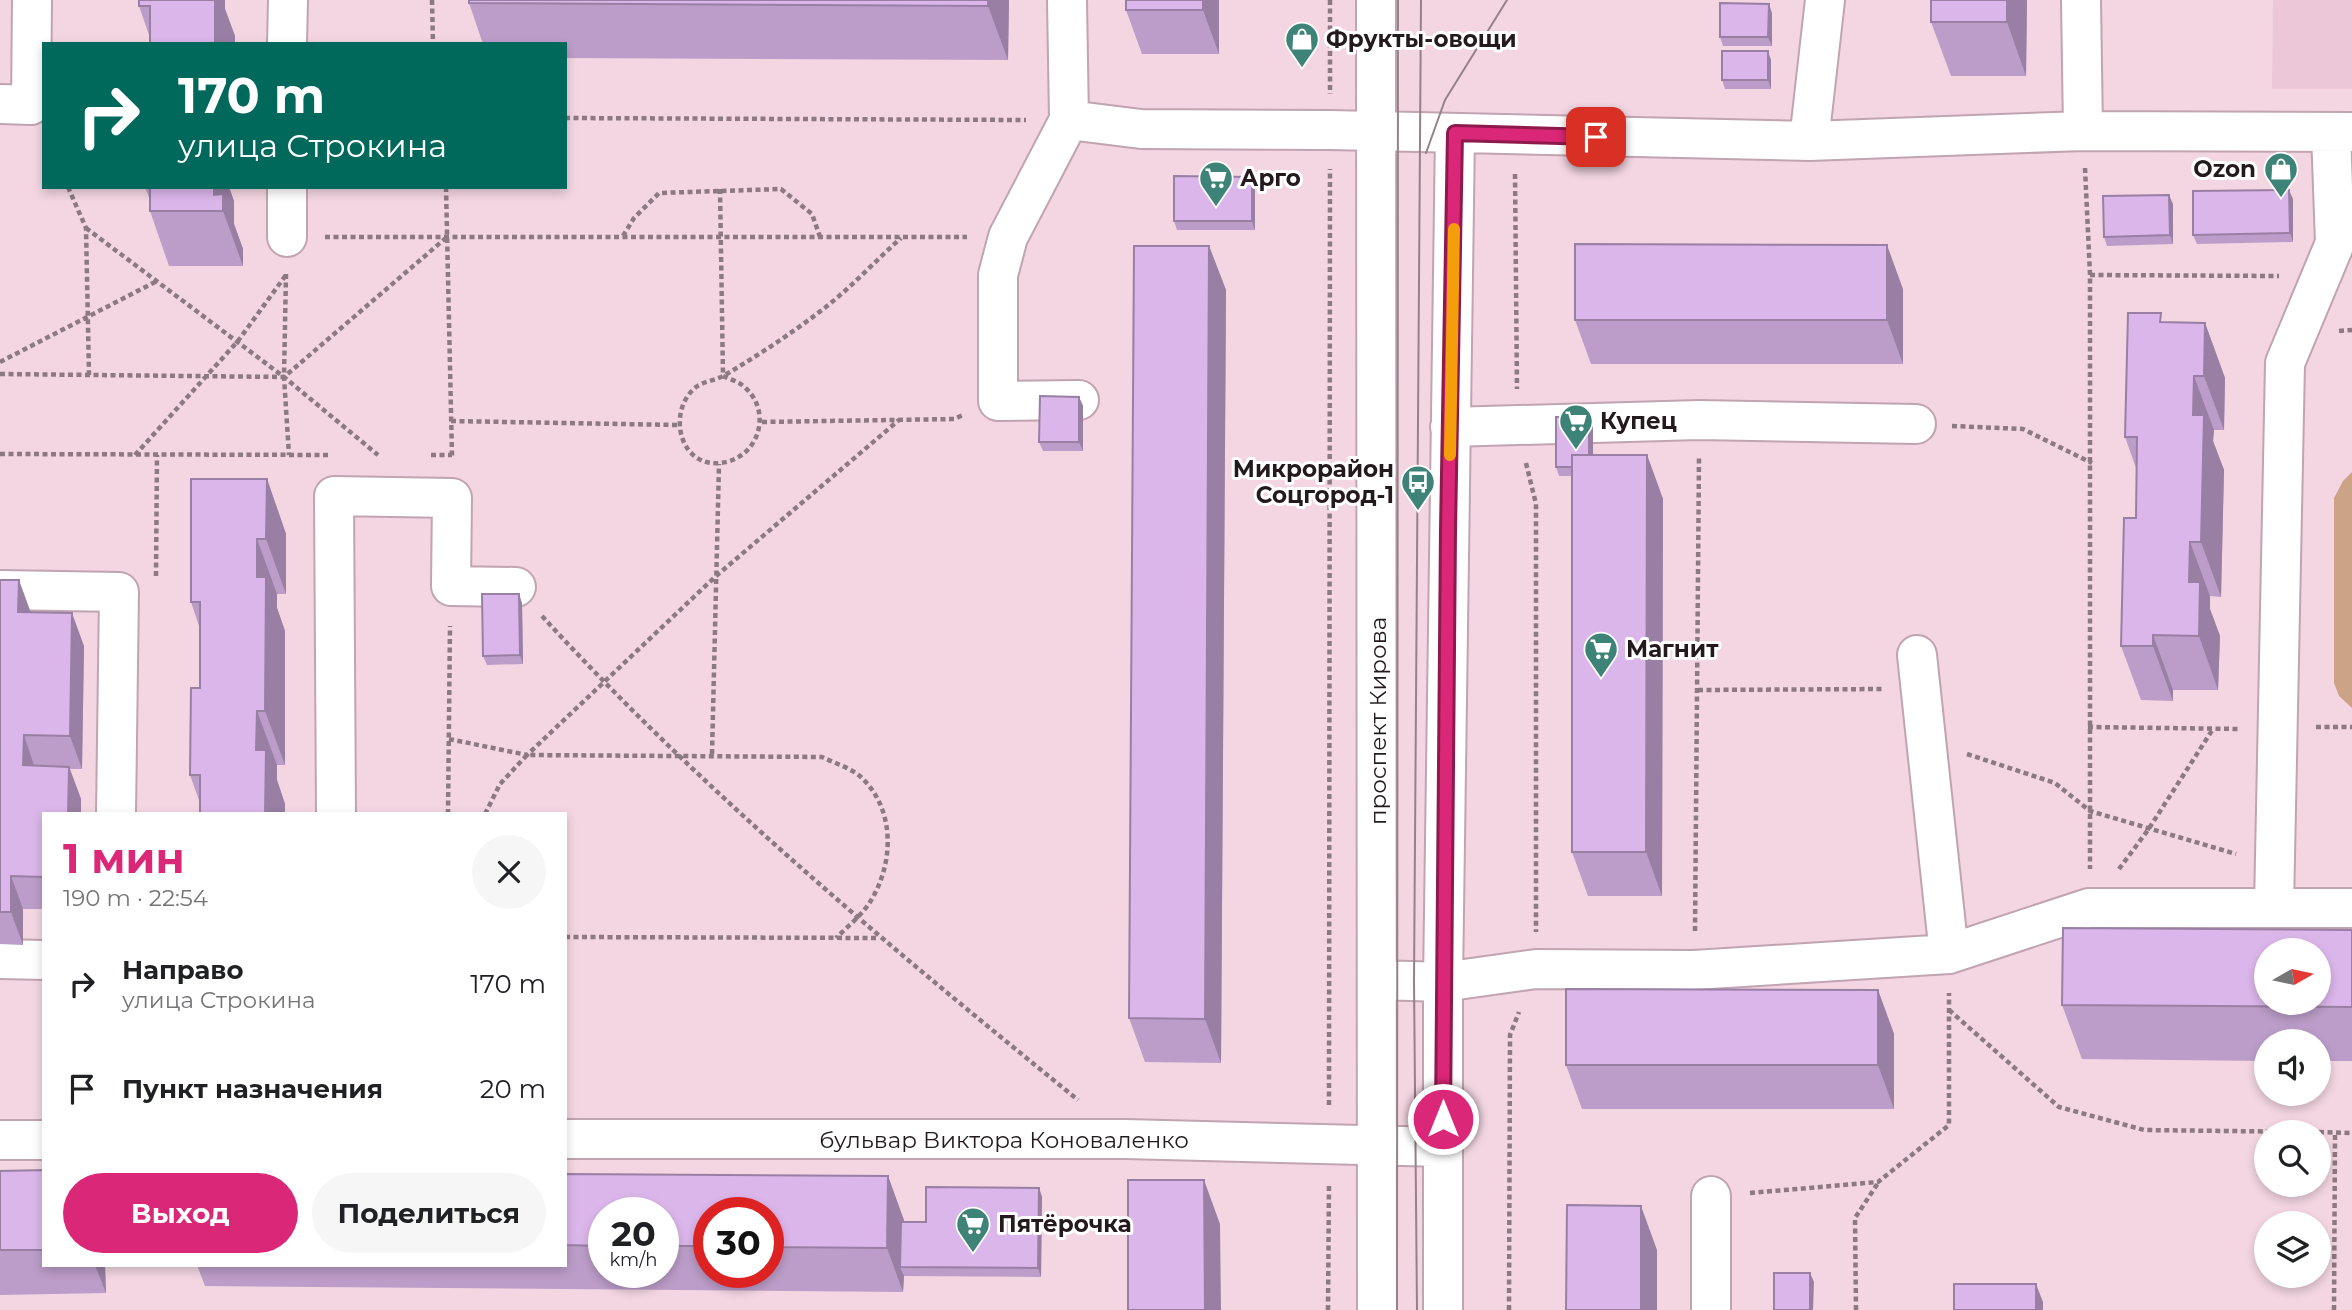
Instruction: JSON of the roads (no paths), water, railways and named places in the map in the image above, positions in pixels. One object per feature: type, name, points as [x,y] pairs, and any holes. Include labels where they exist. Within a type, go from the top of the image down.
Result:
[{"type":"street","points":[[287,42],[288,0]]},
{"type":"street","points":[[1067,0],[1069,120],[1008,237],[998,275],[998,401],[1079,400]]},
{"type":"street","name":"проспект Кирова","points":[[1376,0],[1379,132],[1377,1310]]},
{"type":"street","points":[[1810,141],[1825,0]]},
{"type":"street","points":[[2081,0],[2083,131]]},
{"type":"street","points":[[0,104],[31,104],[22,12]]},
{"type":"street","points":[[1069,120],[1141,129],[1330,130],[1810,141],[2083,131],[2342,132],[2335,243],[2285,363],[2274,890]]},
{"type":"street","points":[[1443,1310],[1443,982],[1455,133]]},
{"type":"street","points":[[287,189],[287,237]]},
{"type":"street","points":[[1450,427],[1699,420],[1916,424]]},
{"type":"street","points":[[336,812],[334,496],[452,498],[451,586],[516,587]]},
{"type":"street","points":[[0,590],[119,592],[116,812]]},
{"type":"street","points":[[1919,672],[1949,954]]},
{"type":"street","points":[[1378,980],[1443,982],[1536,969],[1695,970],[1949,954],[2089,908],[2274,890],[2352,908]]},
{"type":"street","points":[[0,959],[42,960]]},
{"type":"street","name":"бульвар Виктора Коноваленко","points":[[567,1139],[1125,1139],[1443,1147]]},
{"type":"street","points":[[0,1140],[42,1140]]},
{"type":"street","points":[[1711,1196],[1711,1310]]},
{"type":"tram line","points":[[1397,1310],[1398,0]]},
{"type":"tram line","points":[[1417,1310],[1414,981],[1421,0]]},
{"type":"tram line","points":[[1426,153],[1445,100],[1507,0]]},
{"type":"place","name":"Фрукты-овощи","points":[[1302,69]]},
{"type":"place","name":"Ozon","points":[[2281,199]]},
{"type":"place","name":"Арго","points":[[1216,208]]},
{"type":"place","name":"Купец","points":[[1576,451]]},
{"type":"place","name":"Микрорайон Соцгород-1","points":[[1418,512]]},
{"type":"place","name":"Магнит","points":[[1601,679]]},
{"type":"place","name":"Пятёрочка","points":[[973,1254]]}]
